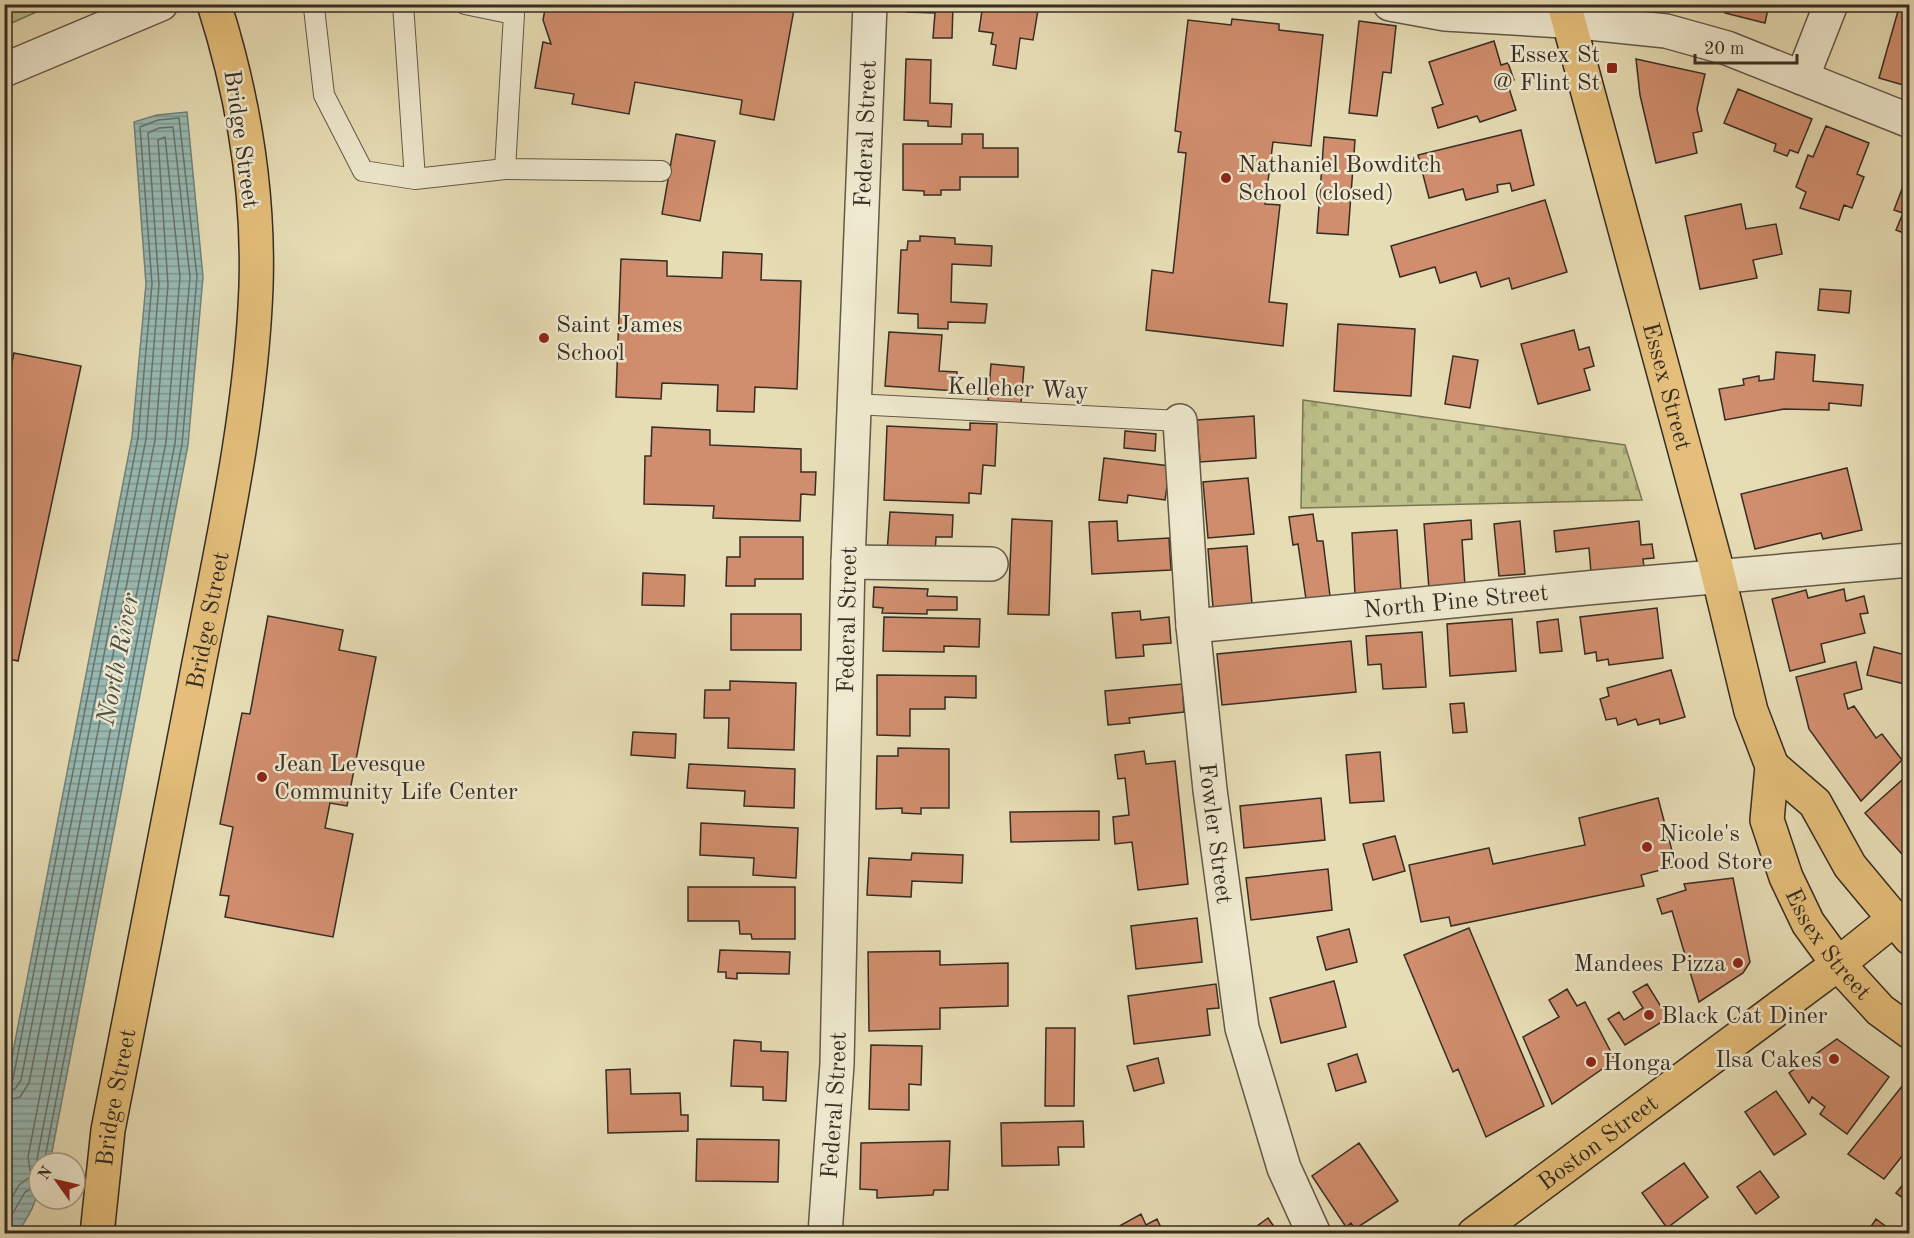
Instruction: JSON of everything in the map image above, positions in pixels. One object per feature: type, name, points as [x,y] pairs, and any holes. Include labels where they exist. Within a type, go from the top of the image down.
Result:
[{"type":"main road","name":"Bridge Street","points":[[98,1233],[108,1130],[233,486],[252,349],[256,285],[250,162],[241,104],[214,4]]},
{"type":"main road","name":"Essex Street","points":[[1566,13],[1719,577],[1751,711],[1772,766],[1767,820],[1786,877],[1808,922],[1838,964],[1881,1010],[1910,1032]]},
{"type":"main road","name":"Essex Street","points":[[1772,766],[1815,803],[1850,866],[1901,929]]},
{"type":"main road","name":"Boston Street","points":[[1480,1232],[1838,964],[1901,929]]},
{"type":"street","points":[[4,70],[161,4]]},
{"type":"street","name":"Federal Street","points":[[825,1233],[837,1064],[849,562],[870,4]]},
{"type":"street","points":[[1390,4],[1445,14],[1566,13],[1666,31],[1727,48],[1910,122]]},
{"type":"street","points":[[1802,78],[1830,4]]},
{"type":"street","name":"Fowler Street","points":[[1180,420],[1193,626],[1212,802],[1242,1028],[1284,1168],[1314,1233]]},
{"type":"street","name":"North Pine Street","points":[[1193,626],[1910,560]]},
{"type":"street","points":[[849,562],[991,564]]},
{"type":"lane","points":[[319,4],[314,8],[324,95],[363,171],[415,179],[505,169],[661,171]]},
{"type":"lane","points":[[403,4],[415,179]]},
{"type":"lane","points":[[465,4],[514,14],[505,169]]},
{"type":"lane","name":"Kelleher Way","points":[[854,404],[1180,420]]},
{"type":"green space","points":[[5,4],[52,4],[52,5],[5,26]]},
{"type":"green space","points":[[1303,400],[1625,445],[1642,500],[1301,508]]},
{"type":"water","name":"North River","points":[[187,112],[203,277],[188,445],[52,1151],[27,1151],[27,1211],[30,1211],[17,1233],[5,1233],[5,1093],[132,437],[146,284],[134,122],[157,115]]},
{"type":"building","points":[[546,4],[795,4],[774,120],[740,114],[742,100],[635,82],[629,114],[572,104],[574,94],[535,88],[543,42],[551,44],[543,20]]},
{"type":"building","points":[[907,4],[953,4],[952,38],[933,38],[935,13],[907,12]]},
{"type":"building","points":[[983,4],[1039,4],[1033,40],[1020,38],[1016,69],[993,65],[996,45],[991,44],[993,33],[979,31]]},
{"type":"building","points":[[1727,4],[1769,4],[1765,23],[1725,13]]},
{"type":"building","points":[[1900,4],[1910,4],[1910,87],[1879,78]]},
{"type":"building","name":"Nathaniel Bowditch School (closed)","points":[[1232,19],[1279,24],[1279,30],[1323,35],[1311,146],[1273,142],[1265,204],[1280,205],[1269,302],[1287,304],[1283,346],[1146,330],[1152,270],[1173,273],[1186,153],[1178,152],[1181,132],[1175,131],[1188,20],[1231,25]]},
{"type":"building","points":[[1359,21],[1396,26],[1391,73],[1383,72],[1377,116],[1349,113]]},
{"type":"building","points":[[1494,41],[1501,65],[1508,63],[1514,80],[1507,82],[1516,110],[1480,122],[1477,116],[1438,128],[1432,108],[1443,104],[1429,62]]},
{"type":"building","points":[[906,59],[931,60],[930,103],[952,104],[951,127],[928,126],[928,121],[904,120]]},
{"type":"building","points":[[1636,59],[1705,74],[1697,109],[1702,131],[1693,133],[1697,153],[1656,163],[1640,95]]},
{"type":"building","points":[[1738,89],[1812,119],[1798,153],[1790,150],[1787,156],[1774,151],[1776,144],[1724,123]]},
{"type":"building","points":[[1826,126],[1869,143],[1857,174],[1864,177],[1852,208],[1844,205],[1839,220],[1800,208],[1806,192],[1796,187],[1808,155],[1813,157]]},
{"type":"building","points":[[1521,130],[1534,185],[1512,191],[1510,183],[1497,185],[1498,192],[1466,200],[1463,189],[1429,198],[1418,155]]},
{"type":"building","points":[[676,134],[715,141],[700,221],[662,214]]},
{"type":"building","points":[[962,134],[983,134],[983,148],[1018,148],[1018,177],[960,177],[960,190],[941,190],[941,195],[924,195],[924,191],[903,190],[903,144],[962,144]]},
{"type":"building","points":[[1324,137],[1355,140],[1348,235],[1317,233]]},
{"type":"building","points":[[1910,168],[1910,252],[1904,250],[1909,235],[1896,230],[1903,213],[1894,210]]},
{"type":"building","points":[[1545,200],[1567,272],[1512,289],[1509,278],[1481,287],[1476,272],[1440,283],[1435,267],[1400,277],[1391,246]]},
{"type":"building","points":[[1741,204],[1746,229],[1776,224],[1782,254],[1753,260],[1757,278],[1700,289],[1685,216]]},
{"type":"building","points":[[920,236],[955,238],[955,244],[992,246],[991,266],[952,264],[951,302],[987,304],[985,323],[948,322],[948,329],[918,328],[918,314],[898,313],[901,250],[907,250],[908,241],[920,241]]},
{"type":"building","points":[[723,252],[762,254],[761,280],[801,281],[797,389],[755,387],[754,412],[717,411],[718,385],[662,383],[661,399],[616,397],[621,259],[667,261],[667,276],[722,278]]},
{"type":"building","points":[[1820,289],[1851,291],[1849,313],[1818,310]]},
{"type":"building","points":[[1338,324],[1415,329],[1411,396],[1334,391]]},
{"type":"building","points":[[1574,330],[1579,350],[1589,347],[1594,366],[1584,369],[1590,390],[1538,404],[1521,344]]},
{"type":"building","points":[[889,332],[942,335],[939,371],[957,372],[956,391],[885,386]]},
{"type":"building","points":[[1776,352],[1815,355],[1813,381],[1863,385],[1861,406],[1829,403],[1829,410],[1784,409],[1725,420],[1719,389],[1744,385],[1743,379],[1759,376],[1759,381],[1774,379]]},
{"type":"building","points":[[14,353],[81,366],[18,661],[4,658],[4,398]]},
{"type":"building","points":[[1453,356],[1478,360],[1470,408],[1445,404]]},
{"type":"building","points":[[991,364],[1024,367],[1020,415],[987,413]]},
{"type":"building","points":[[1254,416],[1256,458],[1200,462],[1197,420]]},
{"type":"building","points":[[970,423],[997,424],[995,466],[983,465],[981,494],[969,493],[969,503],[884,500],[887,426],[970,430]]},
{"type":"building","points":[[652,427],[710,430],[710,445],[801,449],[801,472],[816,472],[815,495],[801,494],[800,521],[713,518],[714,506],[644,504],[645,456],[651,456]]},
{"type":"building","points":[[1125,431],[1156,434],[1155,451],[1124,448]]},
{"type":"building","points":[[1906,453],[1910,453],[1910,485]]},
{"type":"building","points":[[1104,458],[1170,466],[1165,500],[1128,495],[1127,503],[1099,500]]},
{"type":"building","points":[[1847,468],[1862,530],[1823,539],[1821,533],[1755,549],[1741,494]]},
{"type":"building","points":[[1248,478],[1254,534],[1208,538],[1203,482]]},
{"type":"building","points":[[890,512],[953,515],[952,537],[936,537],[935,554],[887,552]]},
{"type":"building","points":[[1313,514],[1317,541],[1323,541],[1330,596],[1306,599],[1298,544],[1293,545],[1289,517]]},
{"type":"building","points":[[1012,519],[1052,521],[1049,615],[1008,614]]},
{"type":"building","points":[[1471,520],[1472,539],[1462,540],[1465,586],[1429,589],[1424,524]]},
{"type":"building","points":[[1117,521],[1118,541],[1169,538],[1171,570],[1092,574],[1089,522]]},
{"type":"building","points":[[1520,521],[1525,574],[1499,576],[1494,524]]},
{"type":"building","points":[[1639,521],[1641,545],[1652,544],[1654,558],[1643,559],[1644,567],[1591,573],[1589,548],[1556,552],[1554,531]]},
{"type":"building","points":[[1397,530],[1401,592],[1355,595],[1352,533]]},
{"type":"building","points":[[740,537],[803,537],[803,579],[755,579],[755,586],[726,586],[727,557],[740,557]]},
{"type":"building","points":[[1247,546],[1252,604],[1213,607],[1208,549]]},
{"type":"building","points":[[643,573],[685,575],[684,606],[642,605]]},
{"type":"building","points":[[874,587],[928,589],[927,596],[957,597],[957,610],[927,610],[927,614],[882,613],[883,608],[873,607]]},
{"type":"building","points":[[1844,589],[1846,601],[1864,596],[1868,613],[1860,614],[1865,633],[1821,644],[1825,662],[1790,671],[1772,599],[1806,590],[1808,598]]},
{"type":"building","points":[[1657,608],[1663,658],[1609,665],[1608,659],[1597,661],[1596,652],[1585,654],[1580,617]]},
{"type":"building","points":[[1140,611],[1141,620],[1169,617],[1171,643],[1143,645],[1144,656],[1116,658],[1112,613]]},
{"type":"building","points":[[731,614],[801,614],[801,650],[731,650]]},
{"type":"building","points":[[268,616],[343,630],[339,650],[376,657],[347,806],[330,803],[325,828],[353,834],[333,937],[225,917],[229,896],[220,895],[233,827],[220,824],[242,713],[250,714]]},
{"type":"building","points":[[884,617],[980,619],[979,647],[944,646],[944,652],[883,651]]},
{"type":"building","points":[[1512,619],[1516,671],[1450,676],[1447,624]]},
{"type":"building","points":[[1558,619],[1562,651],[1540,653],[1537,622]]},
{"type":"building","points":[[1422,632],[1426,687],[1383,689],[1381,664],[1368,665],[1366,636]]},
{"type":"building","points":[[1351,641],[1356,692],[1222,705],[1217,654]]},
{"type":"building","points":[[1874,647],[1910,656],[1909,685],[1867,675]]},
{"type":"building","points":[[1856,662],[1862,689],[1844,694],[1848,709],[1854,706],[1876,738],[1882,734],[1902,760],[1861,801],[1809,729],[1796,677]]},
{"type":"building","points":[[1671,670],[1685,717],[1660,724],[1659,719],[1638,725],[1636,719],[1618,725],[1616,718],[1606,720],[1600,699],[1609,696],[1607,688]]},
{"type":"building","points":[[877,675],[976,676],[976,698],[945,697],[945,709],[910,709],[910,736],[877,735]]},
{"type":"building","points":[[730,681],[796,683],[794,750],[728,748],[729,718],[704,718],[705,690],[730,690]]},
{"type":"building","points":[[1182,684],[1184,712],[1129,718],[1130,723],[1108,725],[1105,691]]},
{"type":"building","points":[[1464,703],[1467,732],[1453,733],[1450,704]]},
{"type":"building","points":[[633,732],[676,734],[675,758],[631,755]]},
{"type":"building","points":[[898,748],[949,749],[949,808],[921,808],[921,814],[902,813],[902,808],[876,809],[877,756],[898,756]]},
{"type":"building","points":[[1144,751],[1146,764],[1175,761],[1188,884],[1138,890],[1132,842],[1115,844],[1113,817],[1129,815],[1125,778],[1118,779],[1115,755]]},
{"type":"building","points":[[1380,752],[1384,801],[1350,803],[1346,755]]},
{"type":"building","points":[[689,764],[795,769],[794,808],[744,806],[745,791],[687,788]]},
{"type":"building","points":[[1910,773],[1910,863],[1865,813]]},
{"type":"building","points":[[1321,798],[1325,840],[1244,848],[1240,806]]},
{"type":"building","points":[[1658,798],[1676,866],[1641,875],[1644,886],[1451,926],[1449,917],[1421,922],[1409,865],[1489,848],[1493,864],[1585,845],[1579,818]]},
{"type":"building","points":[[1099,811],[1099,840],[1011,842],[1010,812]]},
{"type":"building","points":[[701,823],[798,828],[796,878],[753,875],[754,858],[700,855]]},
{"type":"building","points":[[1395,836],[1405,871],[1373,880],[1363,844]]},
{"type":"building","points":[[912,853],[963,855],[962,883],[912,881],[911,897],[867,895],[869,858],[911,860]]},
{"type":"building","points":[[1328,869],[1332,910],[1251,920],[1246,878]]},
{"type":"building","points":[[1733,878],[1750,962],[1743,973],[1699,1002],[1672,911],[1662,914],[1657,899],[1686,890],[1684,884]]},
{"type":"building","points":[[688,887],[795,887],[795,939],[752,939],[751,934],[740,934],[739,921],[688,921]]},
{"type":"building","points":[[1197,918],[1202,962],[1136,969],[1131,926]]},
{"type":"building","points":[[1469,928],[1544,1106],[1486,1137],[1458,1069],[1453,1072],[1404,955]]},
{"type":"building","points":[[1349,929],[1357,962],[1326,970],[1317,937]]},
{"type":"building","points":[[720,950],[790,952],[789,974],[737,973],[737,979],[726,978],[726,972],[718,972]]},
{"type":"building","points":[[940,951],[940,965],[1008,963],[1008,1006],[940,1008],[940,1029],[869,1031],[868,952]]},
{"type":"building","points":[[1334,981],[1346,1027],[1281,1043],[1270,998]]},
{"type":"building","points":[[1216,984],[1219,1008],[1207,1009],[1210,1035],[1134,1044],[1128,996]]},
{"type":"building","name":"Black Cat Diner","points":[[1647,984],[1668,1018],[1625,1045],[1608,1019],[1619,1012],[1624,1020],[1643,1008],[1633,992]]},
{"type":"building","points":[[1567,989],[1577,1006],[1585,1002],[1615,1060],[1552,1104],[1523,1037],[1559,1017],[1549,1000]]},
{"type":"building","points":[[1046,1028],[1075,1028],[1074,1106],[1045,1106]]},
{"type":"building","points":[[1837,1039],[1889,1077],[1847,1134],[1820,1114],[1825,1107],[1812,1097],[1809,1103],[1789,1073]]},
{"type":"building","points":[[734,1040],[761,1042],[761,1051],[788,1052],[786,1101],[763,1100],[763,1087],[731,1086]]},
{"type":"building","points":[[871,1045],[922,1046],[921,1085],[909,1084],[909,1110],[869,1109]]},
{"type":"building","points":[[1357,1054],[1366,1082],[1336,1091],[1328,1064]]},
{"type":"building","points":[[1158,1058],[1164,1083],[1134,1091],[1127,1066]]},
{"type":"building","points":[[630,1069],[631,1094],[680,1093],[681,1115],[688,1115],[688,1131],[608,1133],[606,1070]]},
{"type":"building","points":[[1903,1085],[1910,1090],[1910,1146],[1884,1179],[1848,1154]]},
{"type":"building","points":[[1776,1091],[1806,1134],[1774,1155],[1745,1112]]},
{"type":"building","points":[[1083,1121],[1084,1147],[1058,1147],[1059,1165],[1002,1166],[1001,1123]]},
{"type":"building","points":[[697,1139],[779,1140],[778,1182],[696,1181]]},
{"type":"building","points":[[950,1141],[948,1190],[934,1190],[933,1195],[877,1198],[877,1190],[860,1189],[861,1143]]},
{"type":"building","points":[[1359,1143],[1398,1201],[1355,1229],[1351,1223],[1346,1227],[1312,1176]]},
{"type":"building","points":[[1684,1163],[1708,1197],[1667,1228],[1642,1193]]},
{"type":"building","points":[[1760,1171],[1779,1197],[1756,1214],[1737,1187]]},
{"type":"building","points":[[1910,1176],[1910,1203],[1896,1193]]},
{"type":"building","points":[[1141,1214],[1146,1225],[1157,1219],[1164,1234],[1105,1234]]},
{"type":"building","points":[[1268,1218],[1279,1234],[1246,1234]]},
{"type":"building","points":[[1876,1219],[1896,1234],[1866,1234]]},
{"type":"building","points":[[718,1228],[751,1229],[751,1234],[717,1234]]},
{"type":"place","name":"Essex St @ Flint St","points":[[1612,68]]},
{"type":"place","name":"Nathaniel Bowditch School (closed)","points":[[1226,178]]},
{"type":"place","name":"Saint James School","points":[[544,338]]},
{"type":"place","name":"Jean Levesque Community Life Center","points":[[262,777]]},
{"type":"place","name":"Nicole's Food Store","points":[[1647,847]]},
{"type":"place","name":"Mandees Pizza","points":[[1738,963]]},
{"type":"place","name":"Black Cat Diner","points":[[1649,1015]]},
{"type":"place","name":"Ilsa Cakes","points":[[1834,1059]]},
{"type":"place","name":"Honga","points":[[1591,1062]]}]
